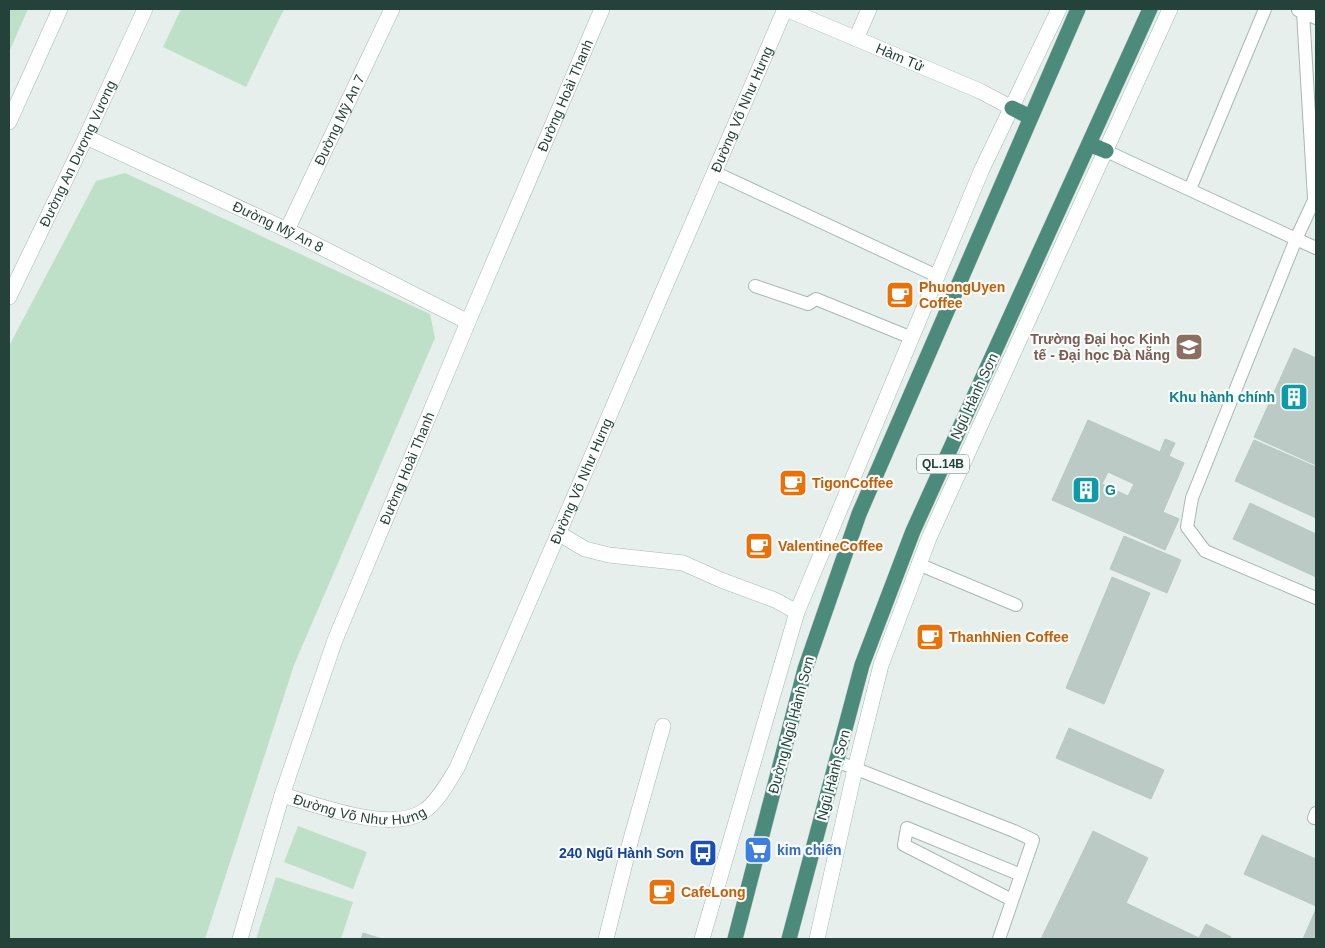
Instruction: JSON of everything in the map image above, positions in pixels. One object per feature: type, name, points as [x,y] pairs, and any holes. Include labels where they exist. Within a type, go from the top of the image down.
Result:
[{"type":"highway","points":[[1012,108],[1030,117],[1078,9]]},
{"type":"highway","name":"Ngũ Hành Sơn","points":[[789,939],[862,665],[913,531],[1150,9]]},
{"type":"highway","name":"Đường Ngũ Hành Sơn","points":[[735,939],[805,669],[859,514],[1030,117]]},
{"type":"highway","points":[[1089,144],[1106,151]]},
{"type":"street","points":[[9,122],[60,9]]},
{"type":"street","name":"Đường An Dương Vương","points":[[9,297],[145,9]]},
{"type":"street","name":"Đường Mỹ An 7","points":[[287,230],[392,9]]},
{"type":"street","name":"Đường Hoài Thanh","points":[[240,939],[282,795],[335,640],[602,9]]},
{"type":"street","name":"Hàm Tử","points":[[785,9],[980,92],[1012,108]]},
{"type":"street","name":"Đường Võ Như Hưng","points":[[282,795],[344,813],[379,820],[404,819],[424,812],[444,790],[456,768],[785,9]]},
{"type":"street","points":[[856,39],[870,9]]},
{"type":"street","points":[[702,939],[797,612],[982,169],[1059,9]]},
{"type":"street","name":"Ngũ Hành Sơn","points":[[817,939],[881,665],[918,564],[928,538],[1170,9]]},
{"type":"street","name":"Đường Mỹ An 8","points":[[86,137],[287,230],[468,322]]},
{"type":"street","points":[[558,533],[585,549],[609,555],[684,563],[721,580],[775,600],[797,612]]},
{"type":"street","points":[[606,939],[631,839],[664,726]]},
{"type":"lane","points":[[1190,189],[1266,9]]},
{"type":"lane","points":[[1299,10],[1316,18]]},
{"type":"lane","points":[[1299,10],[1315,197],[1296,239],[1192,498],[1187,527],[1205,551],[1316,598]]},
{"type":"lane","points":[[1106,151],[1316,248]]},
{"type":"lane","points":[[714,172],[937,276]]},
{"type":"lane","points":[[755,286],[808,304],[816,299],[912,338]]},
{"type":"lane","points":[[918,564],[1016,605]]},
{"type":"lane","points":[[836,762],[1033,840],[999,939]]},
{"type":"lane","points":[[1012,900],[904,844],[908,828],[1021,875]]},
{"type":"green space","points":[[9,9],[28,9],[9,52]]},
{"type":"green space","points":[[181,9],[284,9],[246,87],[163,47]]},
{"type":"green space","points":[[125,173],[430,314],[435,338],[294,665],[205,939],[9,939],[9,346],[96,181]]},
{"type":"green space","points":[[298,826],[367,852],[353,889],[284,862]]},
{"type":"green space","points":[[276,877],[353,902],[341,939],[256,939]]},
{"type":"building","name":"Khu hành chính","points":[[1294,348],[1316,358],[1316,465],[1254,437]]},
{"type":"building","name":"G","points":[[1088,420],[1160,452],[1165,439],[1175,443],[1169,456],[1184,463],[1163,512],[1179,519],[1165,550],[1052,500]],"holes":[[[1108,472],[1134,484],[1128,496],[1102,484]]]},
{"type":"building","points":[[1254,440],[1316,467],[1316,518],[1235,481]]},
{"type":"building","points":[[1250,503],[1316,534],[1316,577],[1233,539]]},
{"type":"building","points":[[1124,536],[1181,560],[1167,593],[1110,569]]},
{"type":"building","points":[[1112,577],[1150,593],[1104,704],[1066,688]]},
{"type":"building","points":[[1069,728],[1164,770],[1151,799],[1056,758]]},
{"type":"building","points":[[1093,831],[1148,858],[1126,903],[1199,938],[1206,924],[1231,937],[1230,939],[1041,939]]},
{"type":"building","points":[[1262,835],[1316,859],[1316,906],[1244,874]]},
{"type":"building","points":[[1316,909],[1316,939],[1303,939]]},
{"type":"building","points":[[363,933],[382,939],[361,939]]},
{"type":"place","name":"PhuongUyen Coffee","points":[[900,295]]},
{"type":"place","name":"Trường Đại học Kinh tế - Đại học Đà Nẵng","points":[[1189,347]]},
{"type":"place","name":"Khu hành chính","points":[[1294,397]]},
{"type":"place","name":"TigonCoffee","points":[[793,483]]},
{"type":"place","name":"G","points":[[1086,490]]},
{"type":"place","name":"ValentineCoffee","points":[[759,546]]},
{"type":"place","name":"ThanhNien Coffee","points":[[930,637]]},
{"type":"place","name":"kim chiến","points":[[758,850]]},
{"type":"place","name":"240 Ngũ Hành Sơn","points":[[703,853]]},
{"type":"place","name":"CafeLong","points":[[662,892]]}]
